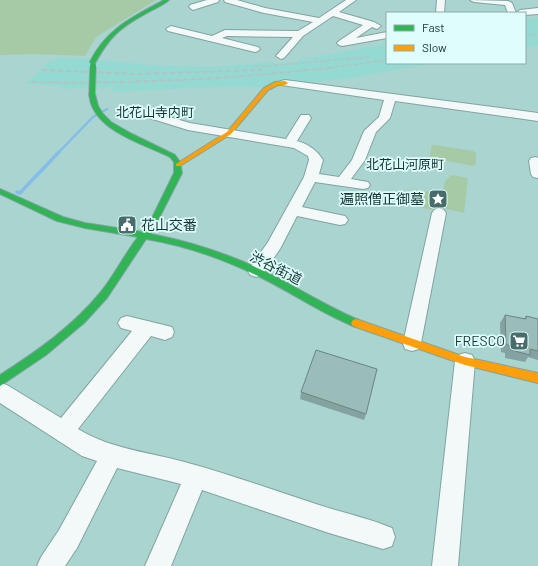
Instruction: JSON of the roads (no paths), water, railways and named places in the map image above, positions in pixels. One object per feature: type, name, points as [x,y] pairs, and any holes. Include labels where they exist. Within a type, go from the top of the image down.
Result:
[{"type":"main road","points":[[0,381],[55,342],[89,312],[111,286],[143,236],[150,230],[179,171],[176,160],[170,154],[122,131],[106,120],[94,104],[92,94],[93,62],[98,47],[109,35],[167,0]]},
{"type":"main road","points":[[178,165],[228,133],[245,115],[262,92],[274,84],[285,83]]},
{"type":"main road","name":"渋谷街道","points":[[0,191],[18,198],[49,215],[69,222],[178,242],[192,246],[256,271],[340,317],[465,361],[538,378]]},
{"type":"street","points":[[193,7],[215,0]]},
{"type":"street","points":[[228,0],[269,11],[307,17],[320,21]]},
{"type":"street","points":[[281,56],[300,34],[352,0]]},
{"type":"street","points":[[440,12],[441,0]]},
{"type":"street","points":[[474,2],[508,3],[512,12]]},
{"type":"street","points":[[269,11],[280,4]]},
{"type":"street","points":[[526,12],[538,11]]},
{"type":"street","points":[[331,13],[386,29]]},
{"type":"street","points":[[371,24],[342,43],[386,35]]},
{"type":"street","points":[[171,29],[255,50]]},
{"type":"street","points":[[213,39],[225,33],[300,34]]},
{"type":"street","points":[[285,83],[538,117]]},
{"type":"street","points":[[342,182],[358,160],[370,131],[384,118],[391,97]]},
{"type":"street","points":[[134,110],[188,126],[290,144],[309,150],[315,157],[316,164],[311,177],[274,245],[256,271]]},
{"type":"street","points":[[290,144],[305,118]]},
{"type":"street","points":[[311,177],[363,185]]},
{"type":"street","points":[[292,210],[340,220]]},
{"type":"street","points":[[412,343],[439,213]]},
{"type":"street","points":[[64,430],[156,330],[127,323]]},
{"type":"street","points":[[445,566],[465,361]]},
{"type":"street","points":[[0,392],[64,430],[90,448],[130,461],[196,477],[329,521],[383,537]]},
{"type":"street","points":[[50,566],[68,539],[112,455]]},
{"type":"street","points":[[158,566],[196,477]]},
{"type":"waterway","points":[[58,153],[93,117],[107,109]]},
{"type":"waterway","points":[[17,192],[20,193],[59,152]]},
{"type":"railway","points":[[526,36],[538,34]]},
{"type":"railway","points":[[255,67],[369,57]]},
{"type":"railway","points":[[333,67],[386,60]]},
{"type":"railway","points":[[31,82],[184,80],[260,75],[333,67]]},
{"type":"railway","points":[[328,68],[333,67]]},
{"type":"railway","points":[[42,70],[138,74],[262,70]]},
{"type":"place","name":"遍照僧正御墓","points":[[438,199]]},
{"type":"place","name":"花山交番","points":[[127,225]]},
{"type":"place","name":"FRESCO","points":[[519,341]]},
{"type":"district","name":"北花山寺内町","points":[[155,112]]},
{"type":"district","name":"北花山河原町","points":[[405,164]]}]
